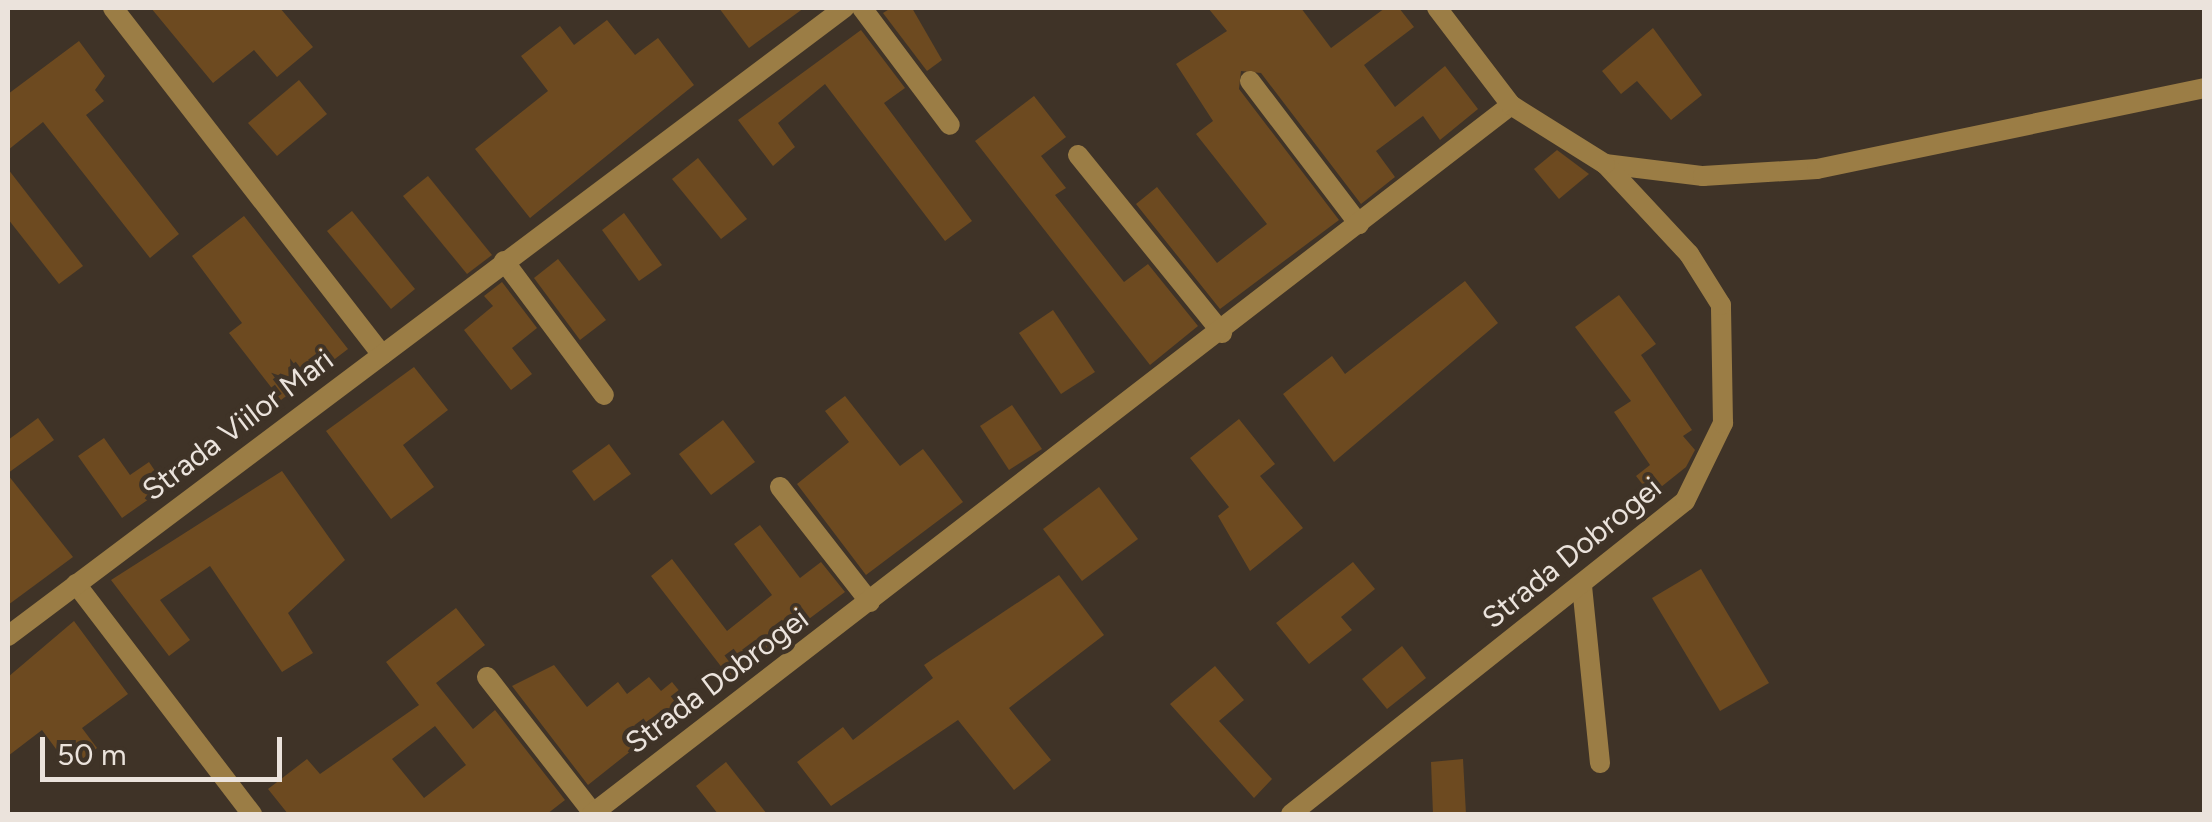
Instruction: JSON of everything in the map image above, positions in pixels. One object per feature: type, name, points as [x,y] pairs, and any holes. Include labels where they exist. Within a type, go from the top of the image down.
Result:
[{"type":"street","points":[[113,8],[382,356]]},
{"type":"street","name":"Strada Viilor Mari","points":[[8,636],[844,8]]},
{"type":"street","points":[[862,8],[950,125]]},
{"type":"street","name":"Strada Dobrogei","points":[[1290,814],[1686,501],[1710,466],[1729,366],[1721,305],[1688,254],[1605,164],[1510,104],[1437,8]]},
{"type":"street","points":[[1250,81],[1360,224]]},
{"type":"street","points":[[1605,164],[1703,176],[1817,170],[2204,88]]},
{"type":"street","name":"Strada Dobrogei","points":[[487,677],[598,813],[1222,333],[1510,104]]},
{"type":"street","points":[[1078,154],[1222,333]]},
{"type":"street","points":[[504,261],[604,395]]},
{"type":"street","points":[[780,487],[870,602]]},
{"type":"street","points":[[76,584],[252,814]]},
{"type":"street","points":[[1582,586],[1600,762]]},
{"type":"building","points":[[151,8],[280,8],[313,47],[277,77],[254,50],[213,83]]},
{"type":"building","points":[[719,8],[804,8],[749,48]]},
{"type":"building","points":[[891,8],[912,8],[942,60],[927,71],[883,13]]},
{"type":"building","points":[[1208,8],[1301,8],[1331,48],[1385,8],[1399,8],[1414,27],[1364,65],[1395,107],[1445,66],[1478,109],[1440,140],[1423,116],[1376,151],[1395,177],[1361,204],[1261,73],[1241,71],[1239,89],[1339,220],[1220,309],[1136,204],[1157,187],[1217,263],[1267,224],[1196,134],[1213,121],[1176,64],[1227,31]]},
{"type":"building","points":[[607,20],[635,55],[658,38],[694,85],[530,218],[475,149],[548,91],[521,56],[560,26],[574,45]]},
{"type":"building","points":[[1653,28],[1702,95],[1671,120],[1637,81],[1621,94],[1602,71]]},
{"type":"building","points":[[861,30],[905,88],[884,103],[972,221],[945,241],[825,84],[778,123],[795,147],[773,166],[738,120]]},
{"type":"building","points":[[79,41],[105,76],[95,90],[104,101],[86,115],[179,234],[150,258],[43,122],[8,150],[8,94]]},
{"type":"building","points":[[299,80],[327,114],[277,156],[248,123]]},
{"type":"building","points":[[1034,96],[1066,137],[1041,156],[1066,188],[1055,195],[1124,282],[1148,264],[1198,326],[1150,365],[975,141]]},
{"type":"building","points":[[1557,150],[1589,174],[1559,199],[1534,169]]},
{"type":"building","points":[[698,158],[747,219],[721,239],[672,179]]},
{"type":"building","points":[[8,169],[83,266],[59,284],[8,219]]},
{"type":"building","points":[[428,176],[492,255],[467,274],[403,196]]},
{"type":"building","points":[[352,211],[415,289],[391,309],[327,231]]},
{"type":"building","points":[[624,213],[662,265],[639,281],[602,230]]},
{"type":"building","points":[[244,216],[348,349],[281,400],[229,333],[242,323],[192,256]]},
{"type":"building","points":[[558,259],[606,320],[580,340],[534,278]]},
{"type":"building","points":[[1465,281],[1498,323],[1334,462],[1283,394],[1332,356],[1345,374]]},
{"type":"building","points":[[502,282],[537,328],[512,348],[532,374],[511,390],[464,330],[493,306],[484,296]]},
{"type":"building","points":[[1619,295],[1656,344],[1641,355],[1692,430],[1683,436],[1695,450],[1686,467],[1651,495],[1636,476],[1650,465],[1614,412],[1631,401],[1575,327]]},
{"type":"building","points":[[1053,310],[1095,372],[1061,394],[1019,333]]},
{"type":"building","points":[[414,367],[448,410],[403,445],[434,487],[391,519],[326,431]]},
{"type":"building","points":[[845,396],[900,466],[923,449],[963,502],[866,575],[797,484],[849,442],[825,411]]},
{"type":"building","points":[[1012,405],[1042,449],[1009,470],[980,426]]},
{"type":"building","points":[[38,418],[54,440],[8,473],[8,440]]},
{"type":"building","points":[[1239,419],[1275,464],[1260,476],[1303,528],[1250,571],[1218,516],[1229,507],[1190,458]]},
{"type":"building","points":[[723,420],[755,462],[711,495],[679,454]]},
{"type":"building","points":[[104,438],[130,475],[149,462],[166,487],[122,518],[78,456]]},
{"type":"building","points":[[609,444],[631,474],[594,501],[572,471]]},
{"type":"building","points":[[282,471],[345,560],[288,613],[313,653],[282,672],[210,566],[160,600],[190,640],[169,656],[111,580]]},
{"type":"building","points":[[8,475],[73,557],[8,605]]},
{"type":"building","points":[[1099,487],[1138,539],[1082,581],[1043,529]]},
{"type":"building","points":[[760,525],[800,578],[821,562],[845,592],[730,678],[651,576],[672,559],[727,631],[772,595],[734,544]]},
{"type":"building","points":[[1353,562],[1375,589],[1341,617],[1352,630],[1309,664],[1276,623]]},
{"type":"building","points":[[1701,569],[1769,683],[1720,711],[1652,598]]},
{"type":"building","points":[[1059,575],[1104,635],[1009,708],[1051,760],[1014,790],[958,720],[831,806],[797,762],[843,727],[853,740],[933,678],[924,665]]},
{"type":"building","points":[[456,608],[485,645],[436,683],[473,729],[495,710],[565,800],[547,814],[288,814],[268,789],[307,759],[320,774],[419,705],[386,662]],"holes":[[[435,726],[466,765],[424,798],[392,759]]]},
{"type":"building","points":[[74,621],[128,694],[82,728],[97,748],[70,768],[42,730],[8,756],[8,677]]},
{"type":"building","points":[[1402,646],[1426,678],[1387,709],[1362,679]]},
{"type":"building","points":[[554,665],[587,707],[618,682],[627,694],[649,677],[661,691],[672,682],[690,704],[588,785],[512,686]]},
{"type":"building","points":[[1215,666],[1244,700],[1219,721],[1272,779],[1254,798],[1170,704]]},
{"type":"building","points":[[1463,759],[1466,814],[1433,814],[1431,762]]},
{"type":"building","points":[[726,762],[767,814],[718,814],[696,786]]}]
